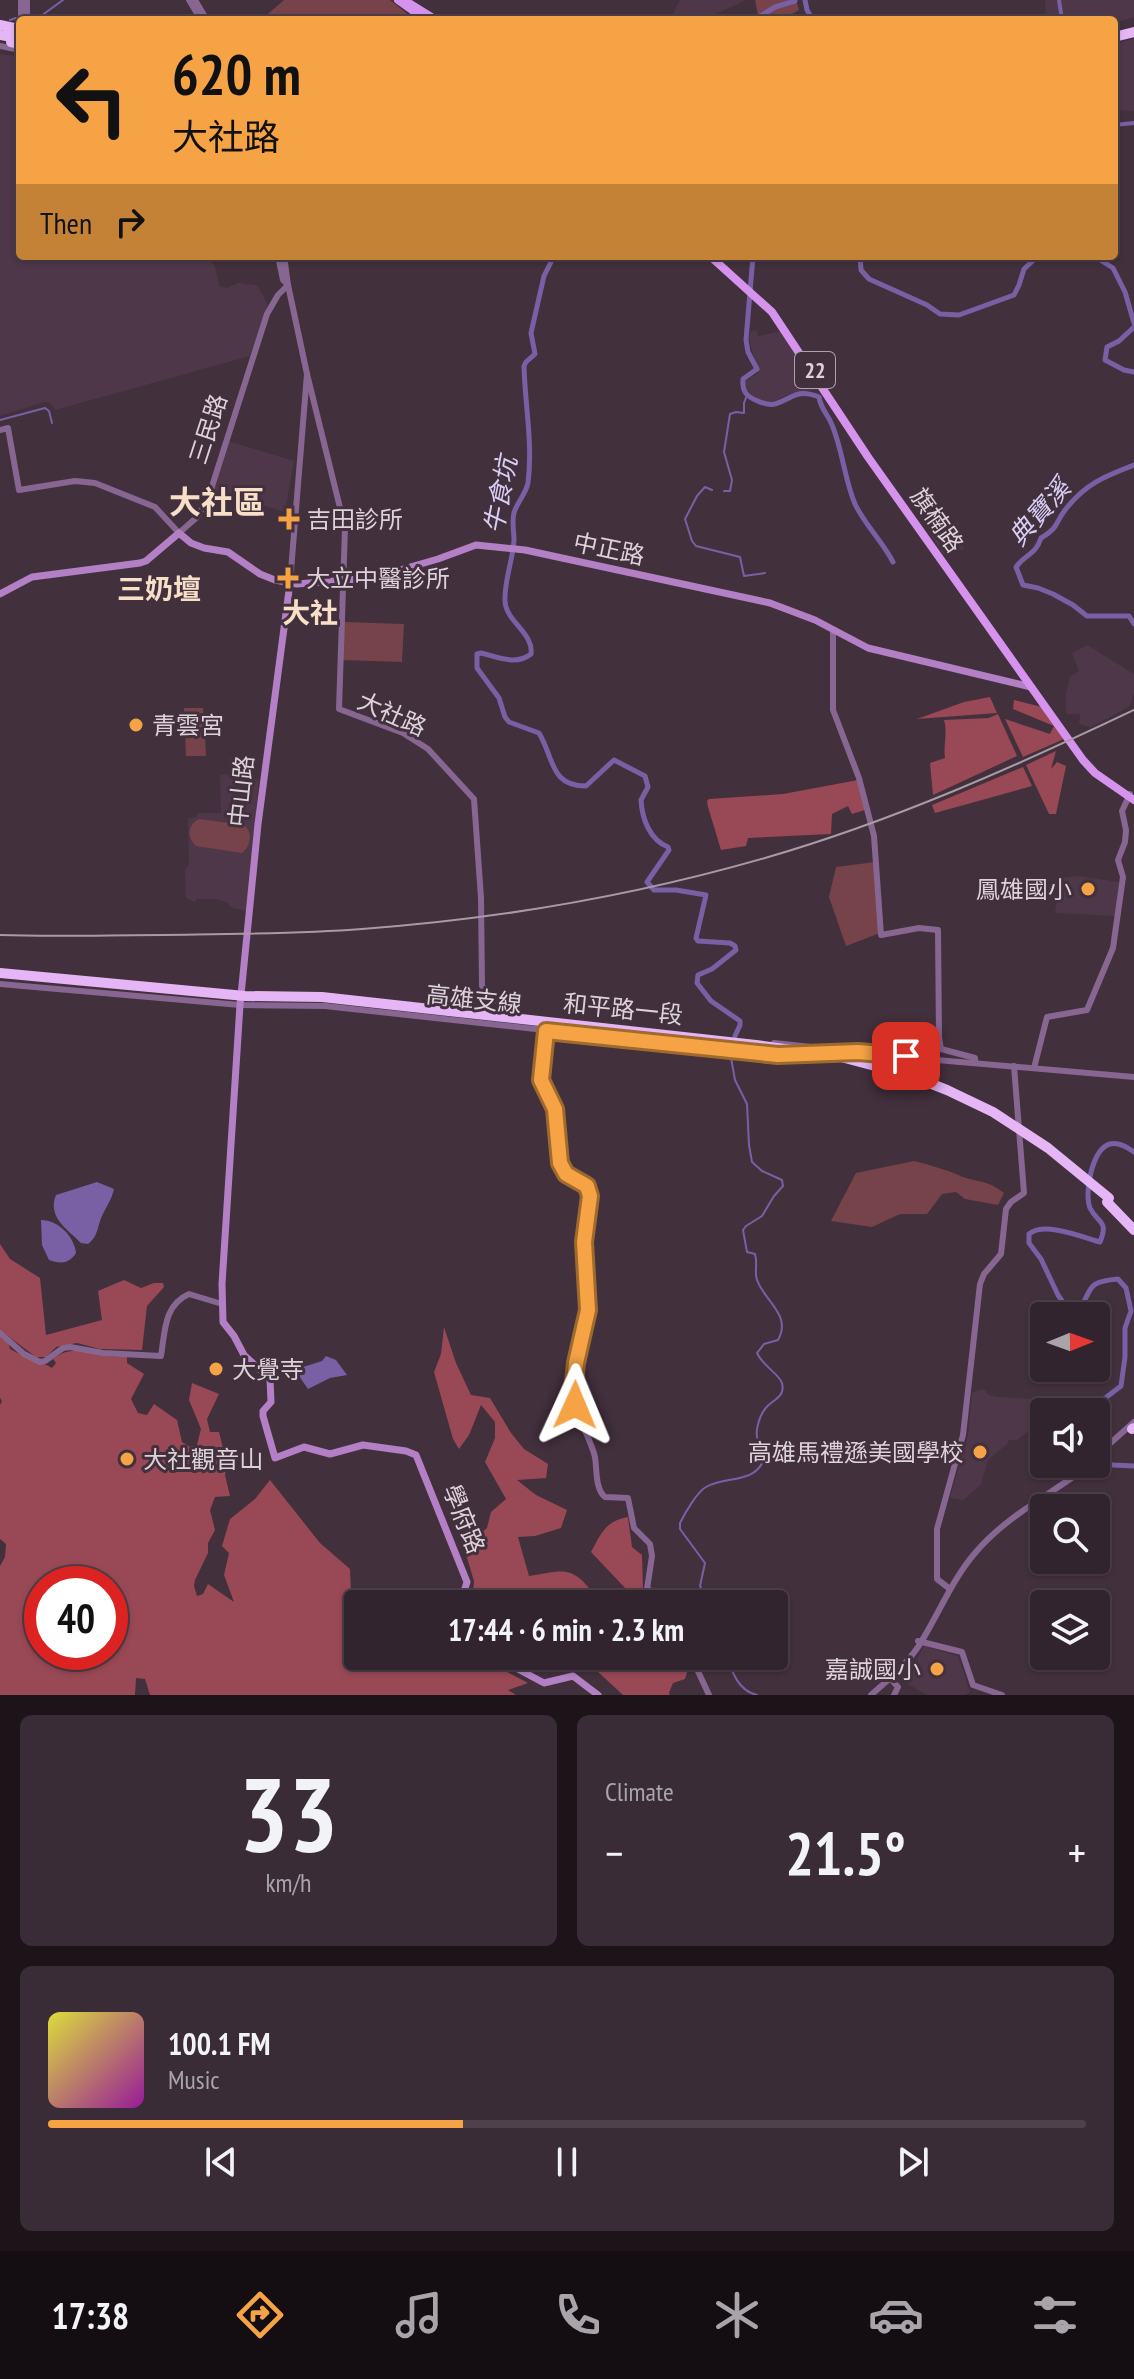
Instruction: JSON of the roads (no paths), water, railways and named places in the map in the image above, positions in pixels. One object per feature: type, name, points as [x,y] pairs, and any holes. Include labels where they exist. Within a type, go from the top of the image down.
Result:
[{"type":"highway","name":"高雄支線","points":[[0,974],[245,996],[322,997],[841,1057],[909,1075],[993,1112],[1048,1148],[1131,1219]]},
{"type":"highway","name":"高雄支線","points":[[1108,1200],[1134,1230]]},
{"type":"main road","points":[[395,0],[412,7]]},
{"type":"main road","name":"旗楠路","points":[[718,260],[776,313],[871,455],[1090,766],[1132,797]]},
{"type":"main road","name":"中正路","points":[[179,533],[191,543],[228,552],[260,574],[290,583],[381,576],[476,545],[513,548],[770,603],[815,620],[868,648],[1032,687]]},
{"type":"main road","name":"三民路","points":[[0,594],[32,577],[146,561],[179,533]]},
{"type":"main road","name":"中山路","points":[[222,1304],[241,998],[265,758],[290,583]]},
{"type":"main road","name":"學府路","points":[[222,1304],[223,1322],[244,1355],[270,1379],[271,1402],[263,1413],[275,1458],[304,1447],[326,1454],[363,1445],[416,1455],[467,1582],[464,1590]]},
{"type":"main road","points":[[520,1670],[544,1683],[573,1676],[598,1695]]},
{"type":"street","name":"中山路","points":[[282,260],[307,374],[290,583]]},
{"type":"street","name":"三民路","points":[[179,533],[196,518],[207,502],[267,314],[288,285]]},
{"type":"street","name":"大社路","points":[[307,374],[345,528],[339,709],[403,733],[428,749],[474,799],[481,898],[482,986],[512,1015]]},
{"type":"street","points":[[0,432],[9,430],[19,490],[75,481],[95,483],[155,507],[179,533]]},
{"type":"street","points":[[833,631],[833,710],[859,778],[874,836],[881,935],[919,928],[938,930],[941,1049],[975,1058],[975,1062]]},
{"type":"street","points":[[1034,1068],[1047,1017],[1087,1010],[1113,948],[1123,877],[1118,860],[1126,830],[1122,811],[1132,797]]},
{"type":"street","points":[[0,974],[241,998]]},
{"type":"street","points":[[0,984],[213,1003],[241,998]]},
{"type":"street","name":"和平路一段","points":[[241,998],[275,992],[338,994],[858,1052],[1134,1077]]},
{"type":"street","name":"和平路一段","points":[[241,998],[778,1055],[858,1052]]},
{"type":"street","points":[[546,1031],[541,1080],[555,1109],[560,1163],[566,1174],[587,1186],[590,1196],[584,1242],[588,1310],[576,1363],[575,1405],[587,1430],[600,1493],[608,1498],[628,1498],[635,1530],[650,1544],[649,1590]]},
{"type":"street","points":[[949,1588],[937,1579],[937,1529],[963,1435],[980,1284],[984,1274],[1001,1254],[1006,1209],[1024,1193],[1014,1066]]},
{"type":"street","points":[[209,1300],[222,1293]]},
{"type":"street","points":[[0,1333],[24,1354],[45,1361],[70,1347],[103,1353],[161,1356],[169,1312],[176,1301],[189,1294],[222,1304]]},
{"type":"street","points":[[1110,1446],[1134,1425]]},
{"type":"street","points":[[869,1695],[889,1677],[919,1641],[972,1553],[996,1527],[1070,1478]]},
{"type":"street","points":[[919,1641],[962,1652],[973,1685],[1002,1695]]},
{"type":"street","points":[[697,1670],[709,1695]]},
{"type":"street","points":[[889,1677],[898,1687],[894,1695]]},
{"type":"waterway","points":[[41,16],[63,0]]},
{"type":"waterway","name":"典寶溪","points":[[805,0],[811,16]]},
{"type":"waterway","points":[[1059,0],[1061,16]]},
{"type":"waterway","name":"牛食坑","points":[[760,16],[775,7],[795,1]]},
{"type":"waterway","points":[[10,20],[16,18]]},
{"type":"waterway","points":[[1118,125],[1134,123]]},
{"type":"waterway","name":"牛食坑","points":[[552,260],[544,276],[531,333],[535,354],[524,366],[529,468],[527,487],[514,513],[514,540],[505,593],[507,608],[528,640],[531,654],[513,660],[477,654],[477,668],[499,698],[509,722],[539,733],[555,769],[566,781],[586,786],[614,760],[645,776],[648,787],[641,800],[645,821],[656,839],[669,850],[647,882],[654,890],[706,895],[696,938],[698,941],[730,943],[736,950],[712,969],[698,975],[697,983],[711,1001],[740,1021],[735,1036]]},
{"type":"waterway","points":[[753,260],[746,340],[757,369],[743,379],[744,390],[754,399],[772,404],[799,394],[819,397],[836,435],[855,504],[893,562]]},
{"type":"waterway","name":"典寶溪","points":[[860,260],[861,270],[869,279],[940,314],[959,315],[1014,295],[1024,269],[1034,260]]},
{"type":"waterway","name":"典寶溪","points":[[1100,260],[1113,268],[1125,292],[1134,323]]},
{"type":"waterway","name":"典寶溪","points":[[1134,327],[1107,347],[1105,360],[1134,372]]},
{"type":"waterway","points":[[724,491],[730,491],[732,480],[724,452],[730,414],[744,413],[747,395]]},
{"type":"waterway","points":[[0,420],[45,408],[52,423]]},
{"type":"waterway","name":"典寶溪","points":[[1134,465],[1088,487],[1016,567],[1023,585],[1053,594],[1087,616],[1129,616],[1134,624]]},
{"type":"waterway","points":[[712,490],[705,487],[685,519],[692,541],[696,546],[740,557],[744,576],[765,573]]},
{"type":"waterway","name":"牛食坑","points":[[702,1590],[700,1586],[705,1563],[680,1529],[680,1523],[695,1498],[706,1487],[742,1478],[757,1470],[767,1450],[758,1440],[758,1424],[763,1412],[783,1388],[757,1353],[764,1344],[778,1340],[782,1323],[757,1280],[755,1254],[747,1252],[743,1230],[762,1216],[783,1186],[782,1180],[762,1171],[752,1162],[747,1104],[735,1080],[730,1052]]},
{"type":"waterway","name":"典寶溪","points":[[1105,1398],[1121,1386],[1125,1328],[1131,1311],[1126,1288],[1118,1279],[1099,1282],[1091,1288],[1077,1313],[1071,1314],[1029,1243],[1029,1234],[1036,1230],[1053,1230],[1100,1242],[1103,1226],[1088,1201],[1094,1162],[1110,1144],[1120,1144],[1134,1152]]},
{"type":"waterway","name":"典寶溪","points":[[1110,1464],[1134,1466]]},
{"type":"waterway","name":"牛食坑","points":[[732,1670],[745,1690],[757,1695]]},
{"type":"railway","points":[[0,935],[337,931],[464,919],[615,895],[715,872],[860,827],[998,772],[1134,710]]},
{"type":"place","name":"吉田診所","points":[[289,519]]},
{"type":"place","name":"大立中醫診所","points":[[288,578]]},
{"type":"place","name":"青雲宮","points":[[136,725]]},
{"type":"place","name":"鳳雄國小","points":[[1088,889]]},
{"type":"place","name":"大覺寺","points":[[216,1369]]},
{"type":"place","name":"高雄馬禮遜美國學校","points":[[980,1452]]},
{"type":"place","name":"大社觀音山","points":[[127,1459]]},
{"type":"place","name":"嘉誠國小","points":[[937,1669]]},
{"type":"district","name":"大社區","points":[[217,502]]},
{"type":"district","name":"三奶壇","points":[[159,588]]},
{"type":"district","name":"大社","points":[[310,612]]}]
